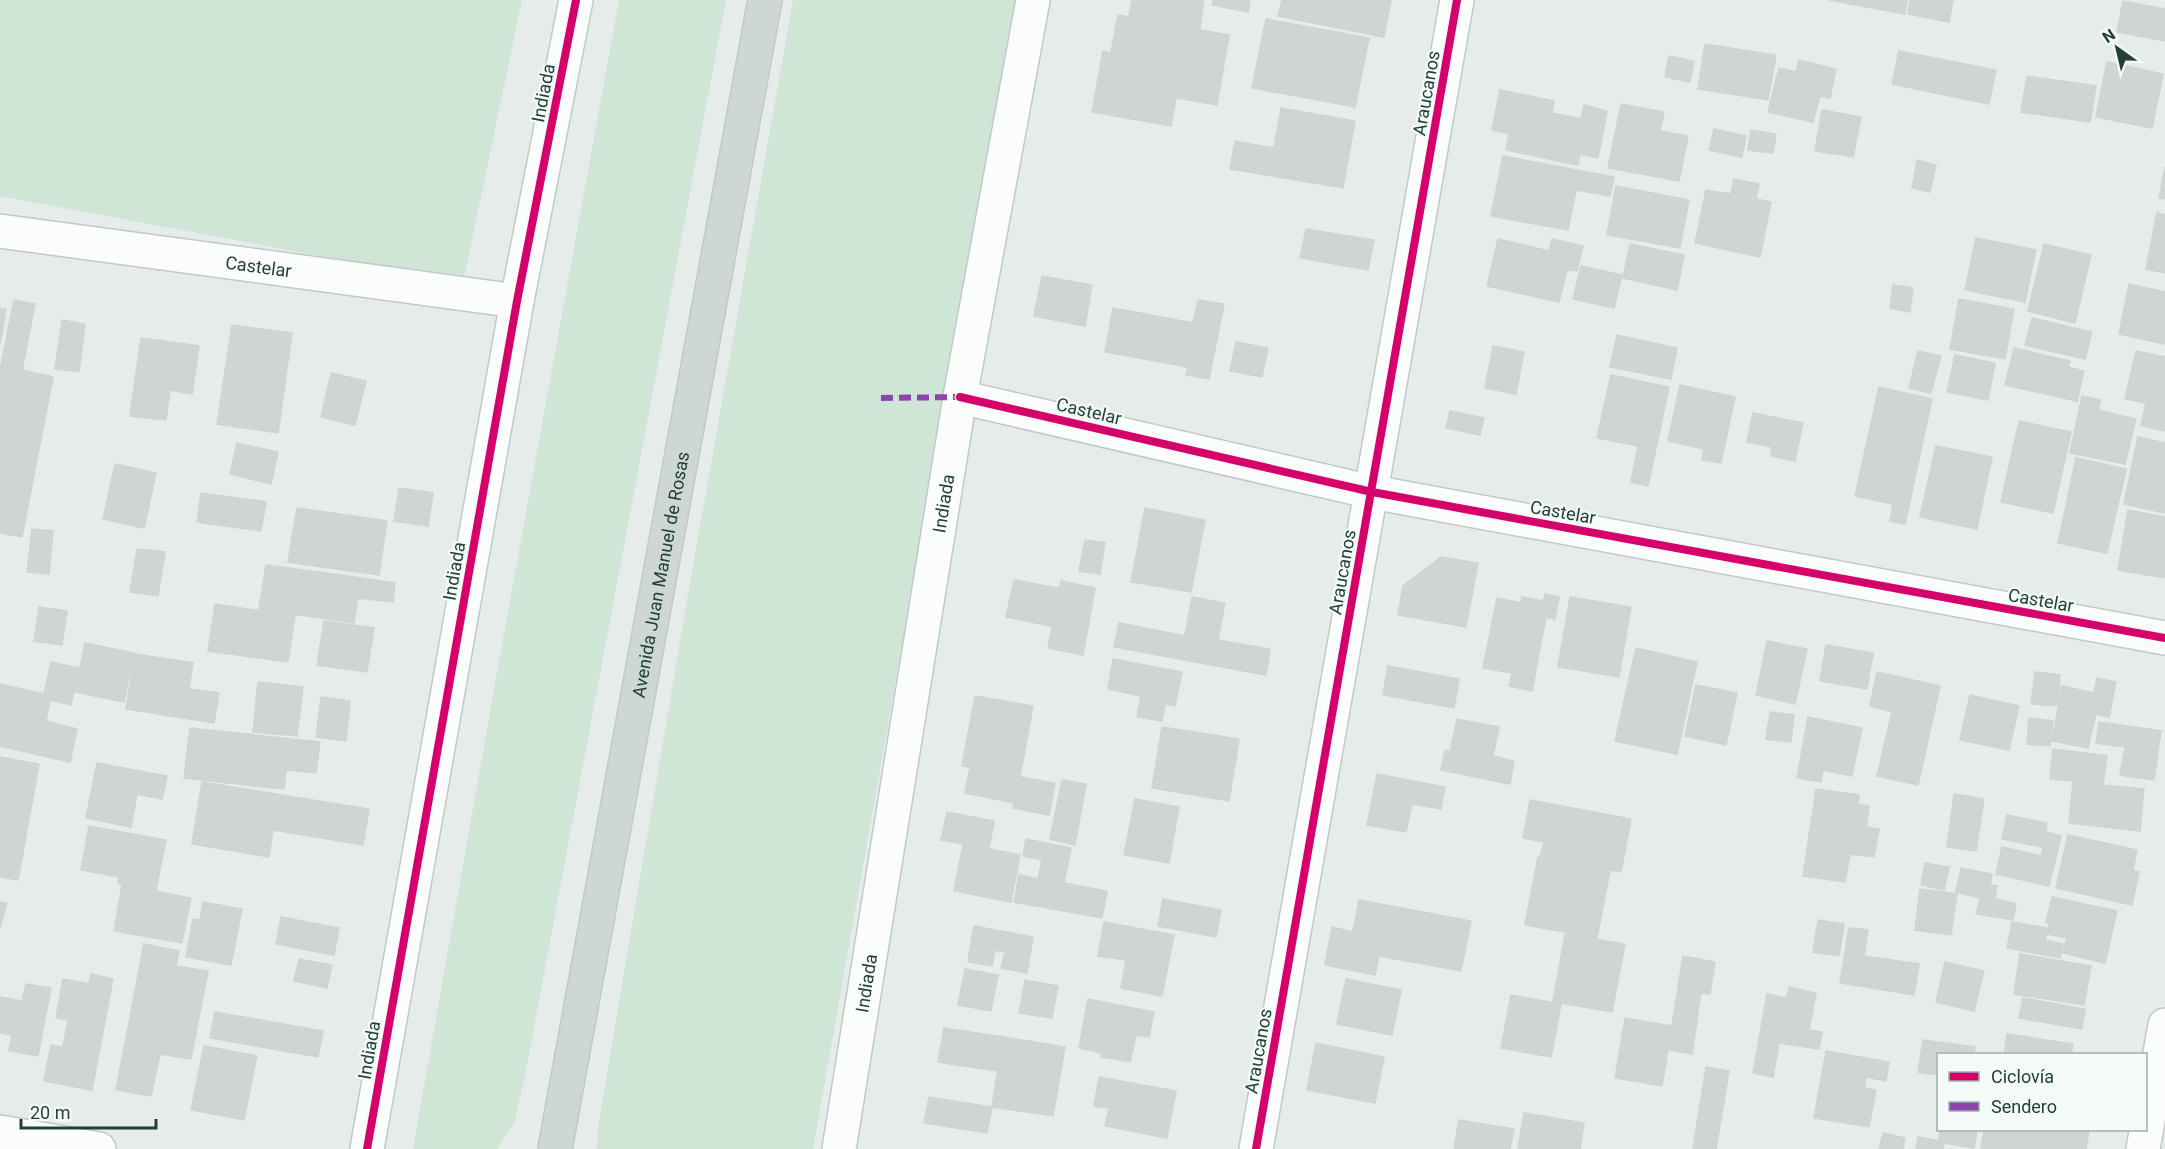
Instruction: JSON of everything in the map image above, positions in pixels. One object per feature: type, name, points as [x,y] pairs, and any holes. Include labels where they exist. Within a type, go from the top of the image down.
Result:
[{"type":"main road","name":"Avenida Juan Manuel de Rosas","points":[[555,1149],[765,0]]},
{"type":"street","name":"Indiada","points":[[367,1149],[517,301],[576,0]]},
{"type":"street","name":"Indiada","points":[[838,1149],[960,397],[1033,0]]},
{"type":"street","name":"Araucanos","points":[[1256,1149],[1457,0]]},
{"type":"street","name":"Castelar","points":[[0,231],[517,301]]},
{"type":"street","name":"Castelar","points":[[960,397],[1372,492],[2165,638]]},
{"type":"street","points":[[2144,1149],[2165,1025]]},
{"type":"street","points":[[0,1132],[99,1149]]},
{"type":"green space","points":[[0,0],[522,0],[463,283],[0,196]]},
{"type":"green space","points":[[619,0],[726,0],[515,1121],[497,1149],[413,1149],[496,678]]},
{"type":"green space","points":[[793,0],[1016,0],[813,1149],[597,1149],[598,1127],[688,594]]},
{"type":"building","points":[[1132,0],[1204,0],[1200,28],[1129,16]]},
{"type":"building","points":[[1213,0],[1250,0],[1248,12],[1212,5]]},
{"type":"building","points":[[1282,0],[1391,0],[1384,37],[1278,16]]},
{"type":"building","points":[[1829,0],[1907,0],[1905,14]]},
{"type":"building","points":[[1910,0],[1953,0],[1949,22],[1908,14]]},
{"type":"building","points":[[2123,1],[2165,9],[2165,41],[2117,32]]},
{"type":"building","points":[[1118,15],[1229,35],[1217,105],[1176,98],[1171,126],[1092,112],[1103,51],[1111,53]]},
{"type":"building","points":[[1266,19],[1369,38],[1355,107],[1252,88]]},
{"type":"building","points":[[1705,44],[1776,55],[1768,100],[1698,89]]},
{"type":"building","points":[[1899,51],[1996,70],[1989,104],[1892,84]]},
{"type":"building","points":[[1669,56],[1694,61],[1690,82],[1665,77]]},
{"type":"building","points":[[1799,60],[1836,69],[1830,98],[1820,96],[1813,122],[1768,112],[1779,68],[1796,72]]},
{"type":"building","points":[[2107,62],[2163,74],[2152,128],[2096,117]]},
{"type":"building","points":[[2027,76],[2096,86],[2090,122],[2021,112]]},
{"type":"building","points":[[1500,90],[1554,101],[1552,113],[1581,119],[1584,105],[1607,111],[1598,158],[1580,154],[1578,165],[1506,150],[1509,134],[1492,130]]},
{"type":"building","points":[[1621,104],[1664,112],[1660,131],[1688,136],[1679,181],[1608,168]]},
{"type":"building","points":[[1281,108],[1355,121],[1343,188],[1230,169],[1235,141],[1274,148]]},
{"type":"building","points":[[1822,110],[1861,117],[1853,157],[1815,151]]},
{"type":"building","points":[[1714,129],[1746,136],[1742,157],[1709,150]]},
{"type":"building","points":[[1751,130],[1776,134],[1773,153],[1748,150]]},
{"type":"building","points":[[1503,156],[1614,177],[1610,196],[1576,190],[1568,230],[1491,216]]},
{"type":"building","points":[[1917,160],[1936,165],[1930,192],[1912,188]]},
{"type":"building","points":[[2165,167],[2165,199],[2159,198]]},
{"type":"building","points":[[1734,179],[1759,184],[1756,199],[1771,202],[1760,257],[1695,243],[1706,190],[1731,194]]},
{"type":"building","points":[[1616,186],[1689,200],[1680,248],[1607,235]]},
{"type":"building","points":[[2157,213],[2165,215],[2165,273],[2146,269]]},
{"type":"building","points":[[1306,229],[1374,240],[1368,270],[1300,258]]},
{"type":"building","points":[[1976,238],[2036,250],[2025,302],[1965,290]]},
{"type":"building","points":[[1498,239],[1549,251],[1552,239],[1583,246],[1577,271],[1567,270],[1559,302],[1487,286]]},
{"type":"building","points":[[1630,244],[1684,255],[1677,290],[1623,278]]},
{"type":"building","points":[[2044,244],[2091,255],[2075,323],[2028,311]]},
{"type":"building","points":[[1581,266],[1622,275],[1614,308],[1573,299]]},
{"type":"building","points":[[1042,276],[1092,285],[1085,326],[1034,316]]},
{"type":"building","points":[[2129,284],[2165,292],[2165,344],[2119,334]]},
{"type":"building","points":[[1893,285],[1913,288],[1910,312],[1890,308]]},
{"type":"building","points":[[1959,299],[2014,309],[2005,359],[1950,349]]},
{"type":"building","points":[[14,300],[35,304],[22,370],[53,377],[22,537],[0,533],[0,370]]},
{"type":"building","points":[[1198,300],[1224,304],[1209,379],[1186,375],[1188,367],[1105,352],[1113,308],[1193,323]]},
{"type":"building","points":[[0,308],[6,309],[0,344]]},
{"type":"building","points":[[2032,318],[2092,332],[2085,359],[2025,345]]},
{"type":"building","points":[[62,320],[85,324],[79,372],[55,369]]},
{"type":"building","points":[[232,325],[292,333],[278,433],[217,424]]},
{"type":"building","points":[[1617,335],[1677,348],[1671,379],[1610,367]]},
{"type":"building","points":[[141,338],[199,346],[192,394],[170,390],[166,420],[130,416]]},
{"type":"building","points":[[1236,342],[1268,348],[1262,377],[1230,371]]},
{"type":"building","points":[[1493,346],[1524,352],[1516,394],[1485,388]]},
{"type":"building","points":[[2014,348],[2070,361],[2068,367],[2084,371],[2077,401],[2005,385]]},
{"type":"building","points":[[1918,351],[1941,356],[1931,393],[1909,388]]},
{"type":"building","points":[[2136,351],[2165,357],[2165,431],[2141,426],[2146,403],[2125,399]]},
{"type":"building","points":[[1955,355],[1995,363],[1988,400],[1947,392]]},
{"type":"building","points":[[331,373],[366,381],[355,425],[321,417]]},
{"type":"building","points":[[1611,375],[1669,387],[1648,486],[1631,482],[1638,446],[1597,438]]},
{"type":"building","points":[[1680,385],[1735,397],[1721,463],[1702,460],[1704,449],[1668,441]]},
{"type":"building","points":[[1879,387],[1932,399],[1905,524],[1890,521],[1893,504],[1855,496]]},
{"type":"building","points":[[2082,396],[2101,400],[2098,410],[2136,419],[2125,464],[2070,453]]},
{"type":"building","points":[[1450,411],[1484,418],[1480,435],[1446,428]]},
{"type":"building","points":[[1753,413],[1803,423],[1795,461],[1771,456],[1772,447],[1747,442]]},
{"type":"building","points":[[2019,421],[2071,432],[2053,513],[2001,502]]},
{"type":"building","points":[[2138,437],[2165,443],[2165,513],[2124,504]]},
{"type":"building","points":[[237,443],[278,452],[271,484],[230,474]]},
{"type":"building","points":[[1936,446],[1992,457],[1977,529],[1920,517]]},
{"type":"building","points":[[2076,458],[2126,469],[2107,553],[2058,543]]},
{"type":"building","points":[[115,464],[156,473],[144,528],[103,519]]},
{"type":"building","points":[[399,488],[433,493],[428,526],[394,521]]},
{"type":"building","points":[[201,493],[266,502],[261,531],[197,522]]},
{"type":"building","points":[[297,508],[387,521],[379,575],[288,562]]},
{"type":"building","points":[[1145,508],[1205,520],[1191,592],[1131,582]]},
{"type":"building","points":[[2128,510],[2165,517],[2165,578],[2118,570]]},
{"type":"building","points":[[32,529],[53,531],[49,574],[27,572]]},
{"type":"building","points":[[1085,540],[1105,543],[1100,574],[1079,571]]},
{"type":"building","points":[[137,549],[165,552],[158,596],[130,592]]},
{"type":"building","points":[[1441,557],[1478,563],[1466,627],[1398,615],[1403,586]]},
{"type":"building","points":[[266,565],[361,578],[354,623],[259,609]]},
{"type":"building","points":[[361,578],[395,583],[393,602],[358,598]]},
{"type":"building","points":[[1014,580],[1058,588],[1051,626],[1006,617]]},
{"type":"building","points":[[1061,581],[1095,588],[1083,655],[1048,648]]},
{"type":"building","points":[[1545,594],[1559,597],[1555,619],[1546,617],[1532,691],[1509,686],[1512,673],[1483,668],[1497,598],[1521,603],[1522,597],[1543,601]]},
{"type":"building","points":[[1192,597],[1225,603],[1218,640],[1270,649],[1266,675],[1114,647],[1119,623],[1185,636]]},
{"type":"building","points":[[1570,597],[1631,607],[1619,677],[1558,667]]},
{"type":"building","points":[[215,604],[295,616],[288,662],[208,651]]},
{"type":"building","points":[[39,607],[67,611],[62,645],[34,641]]},
{"type":"building","points":[[324,621],[374,628],[367,672],[317,665]]},
{"type":"building","points":[[1767,641],[1807,649],[1795,704],[1756,695]]},
{"type":"building","points":[[85,643],[134,653],[124,702],[75,692]]},
{"type":"building","points":[[1826,645],[1873,653],[1867,689],[1820,681]]},
{"type":"building","points":[[1636,648],[1697,662],[1677,754],[1615,741]]},
{"type":"building","points":[[135,654],[193,663],[189,689],[219,693],[214,723],[126,709]]},
{"type":"building","points":[[1113,659],[1182,672],[1175,706],[1165,704],[1162,721],[1137,717],[1141,696],[1108,689]]},
{"type":"building","points":[[51,662],[79,668],[71,705],[50,700],[46,721],[77,729],[70,762],[0,746],[0,684],[44,694]]},
{"type":"building","points":[[1388,666],[1459,679],[1454,708],[1383,695]]},
{"type":"building","points":[[1877,672],[1940,686],[1918,785],[1877,776],[1892,712],[1870,706]]},
{"type":"building","points":[[2035,672],[2060,675],[2058,706],[2031,704]]},
{"type":"building","points":[[2097,678],[2116,682],[2109,717],[2096,714],[2088,748],[2052,741],[2062,686],[2094,693]]},
{"type":"building","points":[[258,682],[303,687],[297,736],[253,732]]},
{"type":"building","points":[[1696,685],[1737,693],[1726,745],[1685,736]]},
{"type":"building","points":[[1970,695],[2019,706],[2009,750],[1960,740]]},
{"type":"building","points":[[975,696],[1033,706],[1020,777],[962,766]]},
{"type":"building","points":[[321,697],[350,701],[346,741],[316,737]]},
{"type":"building","points":[[1770,712],[1794,715],[1791,742],[1766,739]]},
{"type":"building","points":[[1808,717],[1862,728],[1852,776],[1823,770],[1821,782],[1797,778]]},
{"type":"building","points":[[2029,718],[2053,721],[2050,746],[2027,744]]},
{"type":"building","points":[[1457,719],[1499,727],[1493,756],[1514,761],[1510,784],[1441,770],[1445,750],[1450,752]]},
{"type":"building","points":[[2099,722],[2161,731],[2154,780],[2120,775],[2125,747],[2096,743]]},
{"type":"building","points":[[1162,727],[1239,739],[1229,801],[1152,788]]},
{"type":"building","points":[[190,728],[320,742],[316,773],[286,770],[284,789],[184,778]]},
{"type":"building","points":[[2053,749],[2107,756],[2103,785],[2144,789],[2140,831],[2069,823],[2073,781],[2050,779]]},
{"type":"building","points":[[0,757],[39,764],[18,880],[0,877]]},
{"type":"building","points":[[97,763],[167,776],[162,799],[137,794],[131,827],[86,818]]},
{"type":"building","points":[[970,767],[1020,777],[1015,803],[965,793]]},
{"type":"building","points":[[1377,774],[1445,787],[1441,809],[1412,804],[1406,832],[1367,825]]},
{"type":"building","points":[[1020,777],[1055,783],[1049,815],[1013,808]]},
{"type":"building","points":[[1062,780],[1086,784],[1075,845],[1050,839]]},
{"type":"building","points":[[202,782],[369,809],[363,845],[273,830],[269,857],[192,844]]},
{"type":"building","points":[[1816,789],[1859,795],[1858,804],[1869,806],[1866,827],[1879,829],[1874,857],[1850,854],[1845,882],[1803,876]]},
{"type":"building","points":[[1954,794],[1984,799],[1976,851],[1947,847]]},
{"type":"building","points":[[1135,799],[1179,807],[1169,863],[1124,855]]},
{"type":"building","points":[[1530,800],[1631,819],[1621,872],[1540,857],[1544,842],[1523,838]]},
{"type":"building","points":[[947,812],[994,821],[989,849],[941,840]]},
{"type":"building","points":[[2007,815],[2047,823],[2042,847],[2002,839]]},
{"type":"building","points":[[89,826],[166,840],[156,890],[118,883],[119,877],[81,870]]},
{"type":"building","points":[[2047,832],[2061,836],[2049,886],[1996,874],[2002,847],[2041,856]]},
{"type":"building","points":[[2068,835],[2137,850],[2133,870],[2139,872],[2132,905],[2056,888]]},
{"type":"building","points":[[1026,839],[1071,848],[1064,883],[1107,891],[1102,918],[1014,902],[1019,875],[1038,879],[1042,860],[1023,856]]},
{"type":"building","points":[[963,844],[1020,855],[1011,902],[954,891]]},
{"type":"building","points":[[1538,857],[1610,871],[1597,938],[1525,925]]},
{"type":"building","points":[[1925,863],[1949,867],[1944,890],[1921,885]]},
{"type":"building","points":[[1961,868],[1992,874],[1990,885],[1997,886],[1995,899],[2016,904],[2013,920],[1976,914],[1980,898],[1956,892]]},
{"type":"building","points":[[122,885],[191,898],[182,943],[114,931]]},
{"type":"building","points":[[1920,889],[1957,894],[1951,935],[1915,930]]},
{"type":"building","points":[[2052,897],[2117,911],[2105,963],[2063,953],[2067,938],[2047,934],[2050,924],[2046,922]]},
{"type":"building","points":[[1163,899],[1221,910],[1216,937],[1158,926]]},
{"type":"building","points":[[1359,900],[1471,921],[1461,971],[1379,956],[1375,975],[1325,965],[1332,927],[1353,932]]},
{"type":"building","points":[[0,902],[7,903],[0,927]]},
{"type":"building","points":[[203,902],[242,909],[231,965],[186,957],[193,919],[200,920]]},
{"type":"building","points":[[281,917],[339,928],[334,955],[276,944]]},
{"type":"building","points":[[1818,920],[1844,924],[1839,956],[1813,952]]},
{"type":"building","points":[[1104,922],[1174,935],[1162,996],[1121,988],[1126,960],[1098,956]]},
{"type":"building","points":[[2012,922],[2048,928],[2045,940],[2063,944],[2060,958],[2007,948]]},
{"type":"building","points":[[974,926],[1033,937],[1027,973],[1001,968],[1005,952],[995,950],[992,966],[968,962]]},
{"type":"building","points":[[1849,928],[1868,930],[1864,956],[1919,964],[1914,995],[1840,983]]},
{"type":"building","points":[[1565,934],[1625,944],[1612,1012],[1553,1002]]},
{"type":"building","points":[[144,944],[179,951],[176,966],[208,971],[191,1059],[160,1054],[151,1096],[116,1090]]},
{"type":"building","points":[[2020,954],[2091,966],[2084,1005],[2014,994]]},
{"type":"building","points":[[1683,956],[1715,962],[1710,994],[1701,993],[1692,1054],[1668,1050]]},
{"type":"building","points":[[299,959],[332,965],[327,988],[294,981]]},
{"type":"building","points":[[1945,962],[1984,971],[1974,1011],[1936,1002]]},
{"type":"building","points":[[965,969],[998,975],[991,1011],[958,1005]]},
{"type":"building","points":[[91,974],[113,979],[92,1090],[44,1081],[51,1045],[63,1047],[68,1020],[56,1018],[63,979],[89,984]]},
{"type":"building","points":[[1346,979],[1401,990],[1392,1035],[1337,1024]]},
{"type":"building","points":[[1025,980],[1058,986],[1052,1018],[1019,1013]]},
{"type":"building","points":[[26,984],[51,988],[38,1056],[9,1051],[12,1035],[0,1033],[0,997],[22,1001]]},
{"type":"building","points":[[1789,987],[1816,993],[1809,1030],[1822,1032],[1819,1049],[1779,1043],[1773,1077],[1753,1073],[1767,994],[1787,998]]},
{"type":"building","points":[[1511,995],[1561,1004],[1551,1057],[1501,1048]]},
{"type":"building","points":[[2023,998],[2085,1009],[2082,1029],[2019,1018]]},
{"type":"building","points":[[1088,999],[1154,1012],[1149,1037],[1136,1035],[1130,1062],[1101,1057],[1102,1053],[1079,1048]]},
{"type":"building","points":[[215,1012],[323,1031],[318,1057],[210,1038]]},
{"type":"building","points":[[1625,1018],[1672,1026],[1662,1086],[1615,1078]]},
{"type":"building","points":[[944,1028],[1003,1037],[997,1071],[938,1062]]},
{"type":"building","points":[[2007,1034],[2073,1044],[2071,1053],[2004,1053]]},
{"type":"building","points":[[1003,1037],[1065,1047],[1053,1116],[992,1107]]},
{"type":"building","points":[[1923,1040],[1975,1047],[1974,1053],[1937,1053],[1937,1075],[1918,1072]]},
{"type":"building","points":[[1316,1043],[1384,1057],[1375,1103],[1307,1090]]},
{"type":"building","points":[[204,1046],[257,1056],[244,1120],[191,1110]]},
{"type":"building","points":[[1826,1051],[1889,1062],[1886,1081],[1866,1077],[1864,1088],[1876,1090],[1869,1127],[1814,1118]]},
{"type":"building","points":[[1706,1067],[1729,1071],[1716,1149],[1693,1148]]},
{"type":"building","points":[[1099,1077],[1176,1091],[1167,1138],[1105,1126],[1109,1108],[1094,1106]]},
{"type":"building","points":[[929,1097],[992,1107],[987,1133],[924,1123]]},
{"type":"building","points":[[1524,1113],[1584,1123],[1580,1149],[1518,1149]]},
{"type":"building","points":[[1459,1120],[1514,1129],[1510,1149],[1454,1149]]},
{"type":"building","points":[[1940,1131],[1977,1131],[1974,1148],[1944,1143],[1943,1149],[1916,1149],[1918,1137],[1939,1141]]},
{"type":"building","points":[[1984,1131],[2089,1131],[2086,1149],[1981,1149]]},
{"type":"building","points":[[1883,1133],[1905,1138],[1903,1149],[1879,1149]]},
{"type":"marked path","points":[[881,398],[960,397]]},
{"type":"cycle path","points":[[367,1149],[517,301],[576,0]]},
{"type":"cycle path","points":[[1256,1149],[1457,0]]},
{"type":"cycle path","points":[[960,397],[1372,492],[2165,638]]}]
